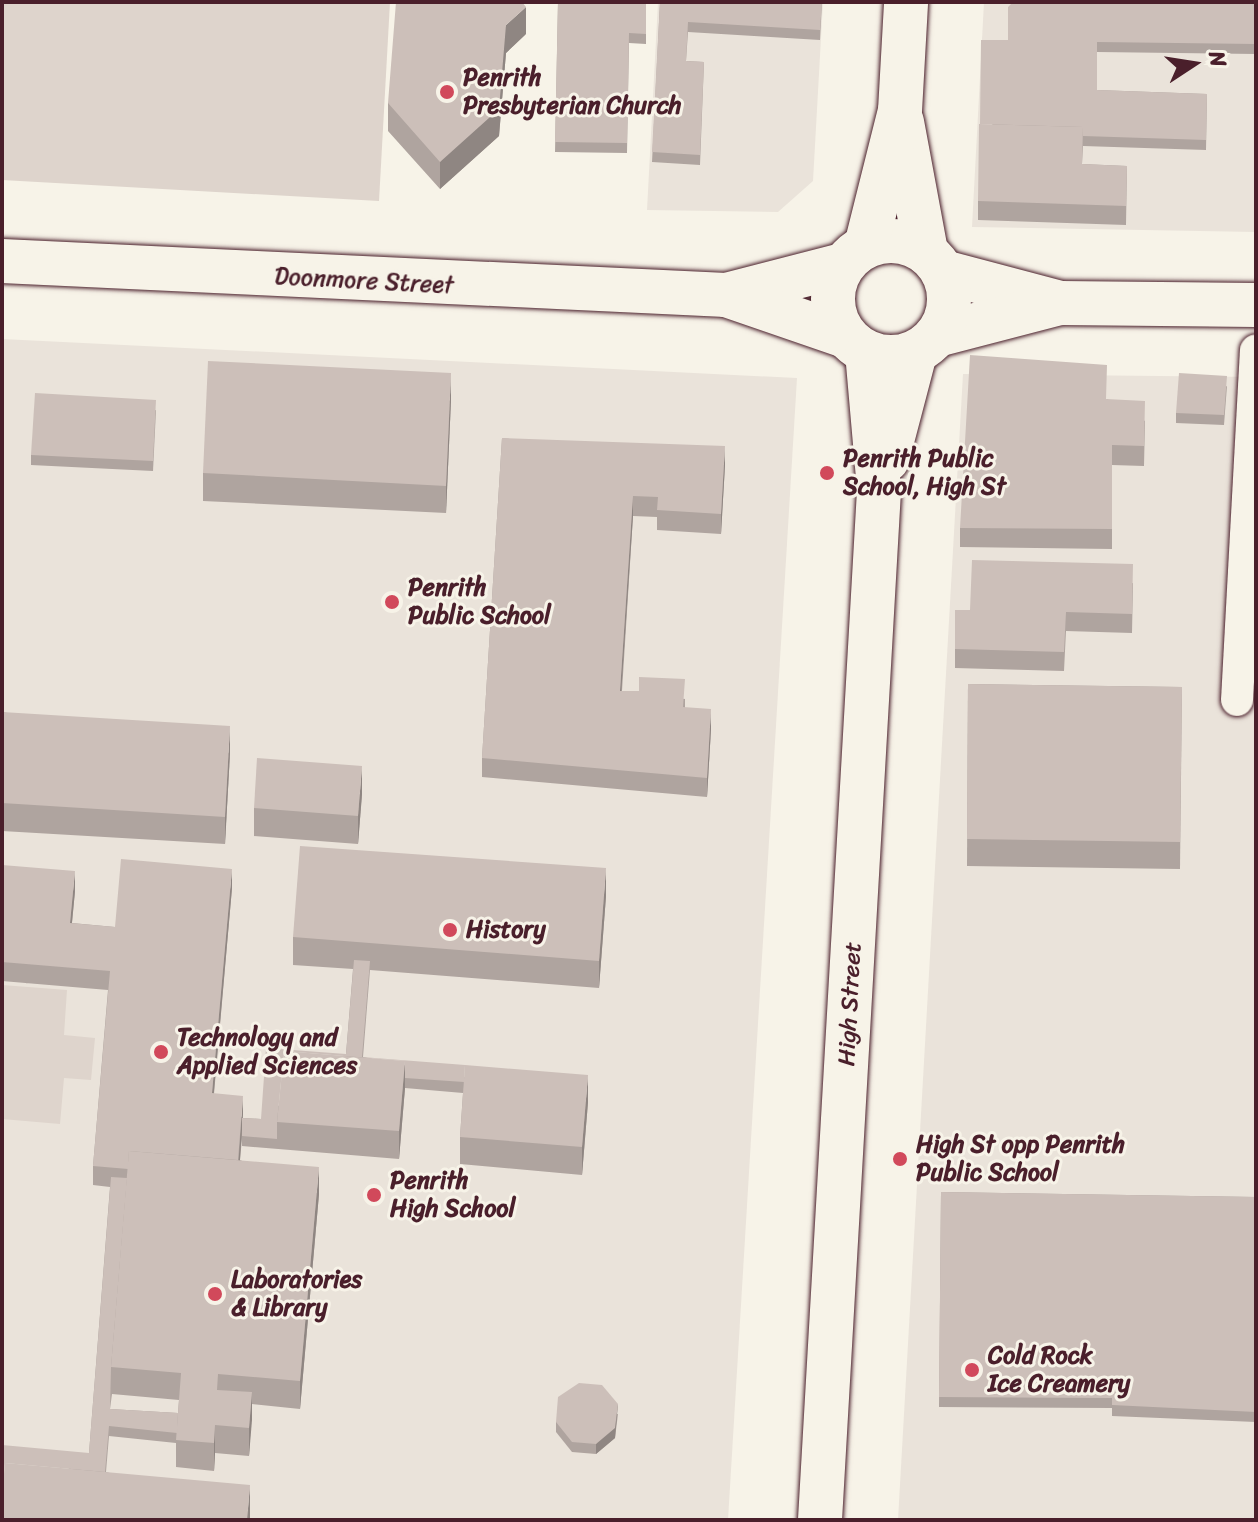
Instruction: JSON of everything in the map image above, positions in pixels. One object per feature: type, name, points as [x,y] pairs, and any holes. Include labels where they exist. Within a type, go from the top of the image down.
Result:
[{"type":"street","points":[[906,2],[900,111],[854,256],[832,301],[856,344],[926,344],[1060,303]]},
{"type":"street","points":[[900,111],[935,262],[950,306],[926,344]]},
{"type":"street","points":[[854,256],[897,241],[935,262],[1060,303],[1256,305]]},
{"type":"street","name":"Doonmore Street","points":[[726,295],[854,256]]},
{"type":"street","name":"Doonmore Street","points":[[2,261],[726,295],[856,344]]},
{"type":"street","name":"High Street","points":[[820,1520],[879,489],[856,344]]},
{"type":"street","name":"High Street","points":[[879,489],[926,344]]},
{"type":"lane","points":[[1237,700],[1256,351]]},
{"type":"shaded area","points":[[2,2],[390,2],[379,201],[2,180]]},
{"type":"shaded area","points":[[658,2],[823,2],[813,181],[778,212],[647,210]]},
{"type":"shaded area","points":[[984,2],[1256,2],[1256,232],[972,227]]},
{"type":"shaded area","points":[[2,339],[797,378],[728,1520],[2,1520]]},
{"type":"shaded area","points":[[963,374],[1256,377],[1256,1520],[898,1520]]},
{"type":"shaded area","points":[[2,985],[67,990],[64,1035],[95,1038],[91,1080],[64,1078],[60,1124],[2,1119]]},
{"type":"building","name":"Penrith Presbyterian Church","points":[[396,2],[522,2],[526,7],[506,25],[499,109],[440,162],[388,103]]},
{"type":"building","points":[[558,2],[646,2],[646,34],[629,33],[627,143],[555,142]]},
{"type":"building","points":[[660,2],[822,2],[820,30],[688,22],[686,61],[704,62],[700,155],[652,152]]},
{"type":"building","points":[[1013,2],[1256,2],[1256,44],[1097,42],[1097,90],[1207,94],[1206,140],[1083,136],[1083,127],[980,124],[981,40],[1008,40],[1008,7]]},
{"type":"building","points":[[979,124],[1083,127],[1082,164],[1127,166],[1126,206],[978,201]]},
{"type":"building","points":[[970,355],[1107,365],[1106,399],[1145,401],[1144,446],[1112,445],[1112,529],[960,528]]},
{"type":"building","points":[[208,361],[451,373],[446,486],[203,473]]},
{"type":"building","points":[[1179,373],[1227,376],[1224,415],[1176,413]]},
{"type":"building","points":[[35,393],[156,400],[153,461],[31,455]]},
{"type":"building","points":[[502,438],[725,446],[721,514],[657,510],[658,497],[633,496],[620,691],[639,691],[639,677],[685,679],[683,707],[711,709],[707,778],[482,758]]},
{"type":"building","points":[[972,560],[1133,564],[1132,614],[1066,612],[1064,652],[955,649],[955,610],[970,610]]},
{"type":"building","points":[[968,684],[1182,687],[1180,842],[967,839]]},
{"type":"building","points":[[2,712],[230,726],[225,817],[2,803]]},
{"type":"building","points":[[257,758],[362,766],[358,816],[254,808]]},
{"type":"building","name":"History","points":[[300,846],[606,868],[599,961],[293,937]]},
{"type":"building","name":"Technology and Applied Sciences","points":[[121,859],[232,869],[212,1093],[243,1096],[238,1160],[129,1151],[128,1169],[93,1166],[110,971],[2,962],[2,865],[75,871],[70,923],[115,927]]},
{"type":"building","points":[[354,960],[370,961],[362,1057],[465,1065],[464,1082],[405,1078],[405,1061],[284,1051],[277,1139],[242,1136],[242,1118],[261,1119],[266,1048],[346,1054]]},
{"type":"building","points":[[284,1051],[405,1061],[399,1131],[277,1122]]},
{"type":"building","points":[[465,1065],[588,1075],[582,1147],[460,1137]]},
{"type":"building","name":"Laboratories & Library","points":[[129,1151],[319,1167],[300,1381],[218,1374],[217,1390],[252,1392],[249,1428],[215,1425],[214,1443],[176,1440],[181,1373],[111,1367]]},
{"type":"building","points":[[111,1177],[127,1178],[110,1409],[178,1413],[177,1433],[109,1426],[105,1472],[5,1463],[2,1496],[2,1445],[89,1453]]},
{"type":"building","points":[[941,1192],[1256,1197],[1256,1412],[1112,1405],[1112,1398],[939,1397]]},
{"type":"building","points":[[579,1383],[602,1385],[618,1404],[615,1428],[596,1444],[572,1442],[556,1422],[558,1397]]},
{"type":"building","points":[[5,1463],[250,1485],[247,1520],[2,1520]]},
{"type":"place","name":"Penrith Presbyterian Church","points":[[447,92]]},
{"type":"place","name":"Penrith Public School, High St","points":[[827,473]]},
{"type":"place","name":"Penrith Public School","points":[[392,602]]},
{"type":"place","name":"History","points":[[450,930]]},
{"type":"place","name":"Technology and Applied Sciences","points":[[161,1052]]},
{"type":"place","name":"High St opp Penrith Public School","points":[[900,1159]]},
{"type":"place","name":"Penrith High School","points":[[374,1195]]},
{"type":"place","name":"Laboratories & Library","points":[[215,1294]]},
{"type":"place","name":"Cold Rock Ice Creamery","points":[[972,1370]]}]
